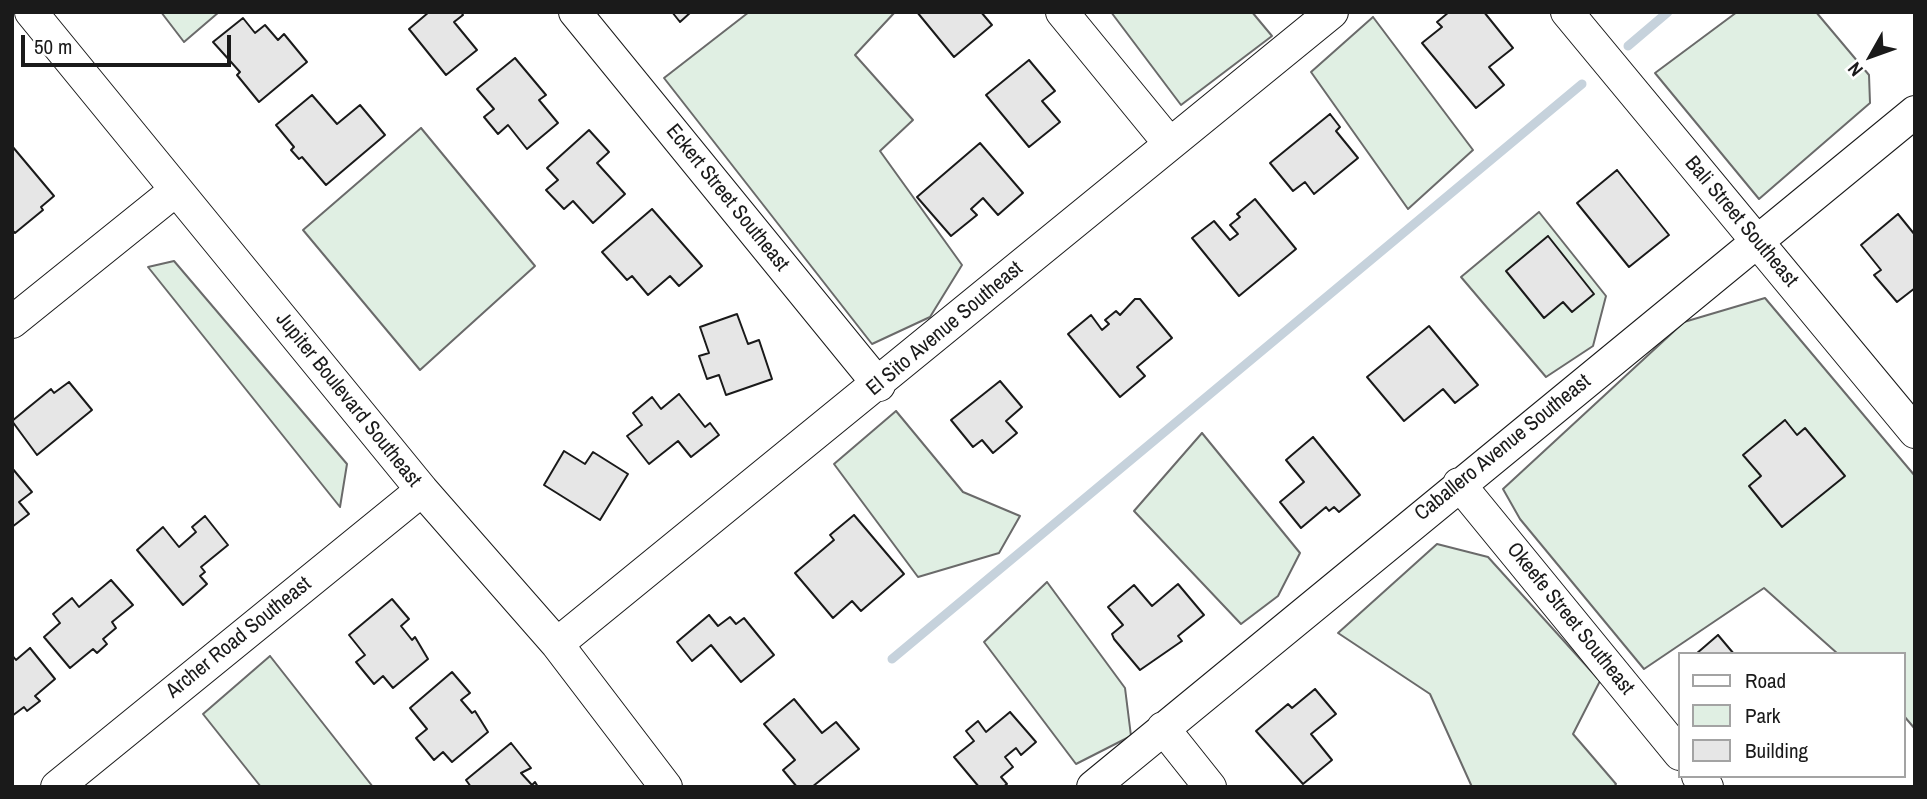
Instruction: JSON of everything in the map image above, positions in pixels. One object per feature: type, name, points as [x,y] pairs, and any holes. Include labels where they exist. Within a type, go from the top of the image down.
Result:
[{"type":"street","name":"Jupiter Boulevard Southeast","points":[[31,12],[422,490],[557,644],[664,786]]},
{"type":"street","name":"Eckert Street Southeast","points":[[575,12],[878,385]]},
{"type":"street","points":[[1062,12],[1170,144]]},
{"type":"street","name":"El Sito Avenue Southeast","points":[[557,644],[878,385],[1332,12]]},
{"type":"street","name":"Bali Street Southeast","points":[[1567,12],[1915,432]]},
{"type":"street","name":"Caballero Avenue Southeast","points":[[1093,787],[1915,112]]},
{"type":"street","points":[[12,322],[176,190]]},
{"type":"street","name":"Okeefe Street Southeast","points":[[1460,484],[1678,752]]},
{"type":"street","name":"Archer Road Southeast","points":[[57,787],[422,490]]},
{"type":"street","points":[[1163,729],[1210,787]]},
{"type":"green space","points":[[161,12],[219,12],[184,42]]},
{"type":"green space","points":[[749,12],[895,12],[855,55],[913,120],[880,151],[962,265],[930,317],[872,344],[664,78]]},
{"type":"green space","points":[[1111,12],[1252,12],[1272,36],[1181,105]]},
{"type":"green space","points":[[1737,12],[1816,12],[1869,75],[1870,103],[1759,199],[1655,73]]},
{"type":"green space","points":[[1373,17],[1473,150],[1408,209],[1311,72]]},
{"type":"green space","points":[[421,128],[535,266],[420,370],[303,230]]},
{"type":"green space","points":[[1539,212],[1606,296],[1593,346],[1546,377],[1461,277]]},
{"type":"green space","points":[[174,261],[347,464],[340,507],[148,267]]},
{"type":"green space","points":[[1765,298],[1915,476],[1915,729],[1906,718],[1906,652],[1836,652],[1764,588],[1644,669],[1520,519],[1503,489],[1684,322]]},
{"type":"green space","points":[[896,411],[963,492],[1020,516],[999,553],[918,577],[834,464]]},
{"type":"green space","points":[[1202,433],[1300,553],[1278,596],[1241,624],[1134,511]]},
{"type":"green space","points":[[1437,544],[1488,557],[1600,681],[1573,734],[1616,784],[1614,787],[1472,787],[1430,694],[1338,633]]},
{"type":"green space","points":[[1047,582],[1125,688],[1131,736],[1076,764],[984,642]]},
{"type":"green space","points":[[270,656],[373,787],[261,787],[203,714]]},
{"type":"building","points":[[429,12],[461,12],[463,15],[454,22],[477,50],[446,75],[409,29]]},
{"type":"building","points":[[672,12],[691,12],[680,22]]},
{"type":"building","points":[[917,12],[981,12],[992,25],[954,57]]},
{"type":"building","points":[[1449,12],[1484,12],[1513,48],[1489,67],[1504,85],[1476,108],[1422,43],[1442,27],[1437,22]]},
{"type":"building","points":[[243,18],[255,33],[265,25],[278,40],[284,34],[307,62],[259,102],[237,75],[240,72],[213,42]]},
{"type":"building","points":[[515,58],[546,95],[539,100],[558,123],[527,149],[508,125],[498,134],[484,117],[494,109],[477,89]]},
{"type":"building","points":[[1029,60],[1055,91],[1042,101],[1060,122],[1029,147],[986,95]]},
{"type":"building","points":[[312,95],[337,124],[360,105],[385,135],[326,185],[302,157],[299,159],[291,150],[294,147],[276,125]]},
{"type":"building","points":[[1330,114],[1340,127],[1336,131],[1358,158],[1314,194],[1305,182],[1293,191],[1270,163]]},
{"type":"building","points":[[589,130],[609,152],[597,163],[625,194],[593,223],[573,201],[564,209],[546,190],[558,180],[547,168]]},
{"type":"building","points":[[980,143],[1023,193],[998,215],[983,198],[971,209],[977,215],[951,236],[917,197]]},
{"type":"building","points":[[12,146],[54,196],[41,207],[43,210],[15,233],[12,230]]},
{"type":"building","points":[[1617,170],[1669,235],[1629,267],[1577,203]]},
{"type":"building","points":[[1255,199],[1296,249],[1239,296],[1192,238],[1214,221],[1230,240],[1238,234],[1230,225],[1240,217],[1237,214]]},
{"type":"building","points":[[652,209],[702,266],[679,286],[670,276],[648,295],[632,276],[627,280],[602,252]]},
{"type":"building","points":[[1898,214],[1915,235],[1915,288],[1897,302],[1874,275],[1881,270],[1861,245]]},
{"type":"building","points":[[1548,236],[1594,294],[1572,312],[1563,302],[1544,318],[1506,271]]},
{"type":"building","points":[[1135,299],[1140,299],[1172,338],[1137,367],[1145,376],[1120,397],[1068,334],[1091,315],[1102,330],[1109,324],[1105,320],[1116,311],[1120,315]]},
{"type":"building","points":[[737,314],[748,344],[759,340],[772,379],[726,395],[719,375],[707,379],[699,356],[709,353],[700,327]]},
{"type":"building","points":[[1429,326],[1478,385],[1455,403],[1443,389],[1404,421],[1367,377]]},
{"type":"building","points":[[1000,381],[1022,407],[1006,421],[1017,433],[993,453],[982,440],[973,447],[951,420]]},
{"type":"building","points":[[69,382],[92,410],[37,455],[12,421],[51,389],[54,393]]},
{"type":"building","points":[[679,394],[705,427],[710,423],[719,435],[691,457],[678,441],[649,464],[627,436],[642,425],[633,413],[652,397],[661,409]]},
{"type":"building","points":[[1785,420],[1797,435],[1805,428],[1845,476],[1782,527],[1749,486],[1761,476],[1743,455]]},
{"type":"building","points":[[1313,437],[1360,495],[1339,512],[1334,507],[1329,511],[1326,507],[1301,528],[1280,502],[1304,482],[1286,460]]},
{"type":"building","points":[[564,451],[585,464],[593,452],[628,474],[600,520],[544,485]]},
{"type":"building","points":[[12,468],[32,492],[19,502],[29,514],[12,527]]},
{"type":"building","points":[[854,515],[904,574],[861,611],[852,601],[833,618],[795,573],[834,540],[830,535]]},
{"type":"building","points":[[205,516],[228,545],[201,567],[205,572],[200,576],[207,584],[183,605],[137,550],[163,527],[179,547],[196,532],[192,527]]},
{"type":"building","points":[[111,580],[133,605],[112,622],[116,628],[103,639],[107,644],[97,653],[93,649],[70,668],[44,637],[60,623],[53,614],[72,598],[79,607]]},
{"type":"building","points":[[1178,584],[1204,615],[1178,636],[1182,641],[1140,670],[1114,639],[1112,634],[1123,625],[1108,607],[1134,585],[1152,606]]},
{"type":"building","points":[[392,599],[409,619],[401,626],[412,640],[415,637],[428,659],[393,688],[383,676],[374,684],[356,662],[365,655],[349,635]]},
{"type":"building","points":[[709,615],[718,626],[730,617],[736,624],[744,618],[774,655],[741,682],[711,645],[692,661],[677,642]]},
{"type":"building","points":[[1718,635],[1732,652],[1698,652]]},
{"type":"building","points":[[30,648],[55,679],[35,696],[40,701],[27,711],[24,707],[12,716],[12,655],[16,660]]},
{"type":"building","points":[[452,672],[470,693],[461,700],[472,713],[475,711],[488,732],[452,762],[443,752],[434,760],[416,738],[427,729],[410,708]]},
{"type":"building","points":[[1315,689],[1336,714],[1311,734],[1332,760],[1303,784],[1256,731],[1288,704],[1292,708]]},
{"type":"building","points":[[794,699],[822,733],[836,722],[859,749],[812,787],[797,787],[783,770],[795,760],[764,724]]},
{"type":"building","points":[[1010,712],[1036,742],[1021,755],[1016,748],[1005,757],[1013,767],[1001,777],[1007,784],[1003,787],[979,787],[954,757],[974,741],[966,731],[978,721],[986,732]]},
{"type":"building","points":[[511,743],[531,768],[521,773],[532,785],[535,782],[538,787],[471,787],[466,780]]},
{"type":"waterway","points":[[1628,46],[1668,12]]},
{"type":"waterway","points":[[892,659],[1582,84]]}]
